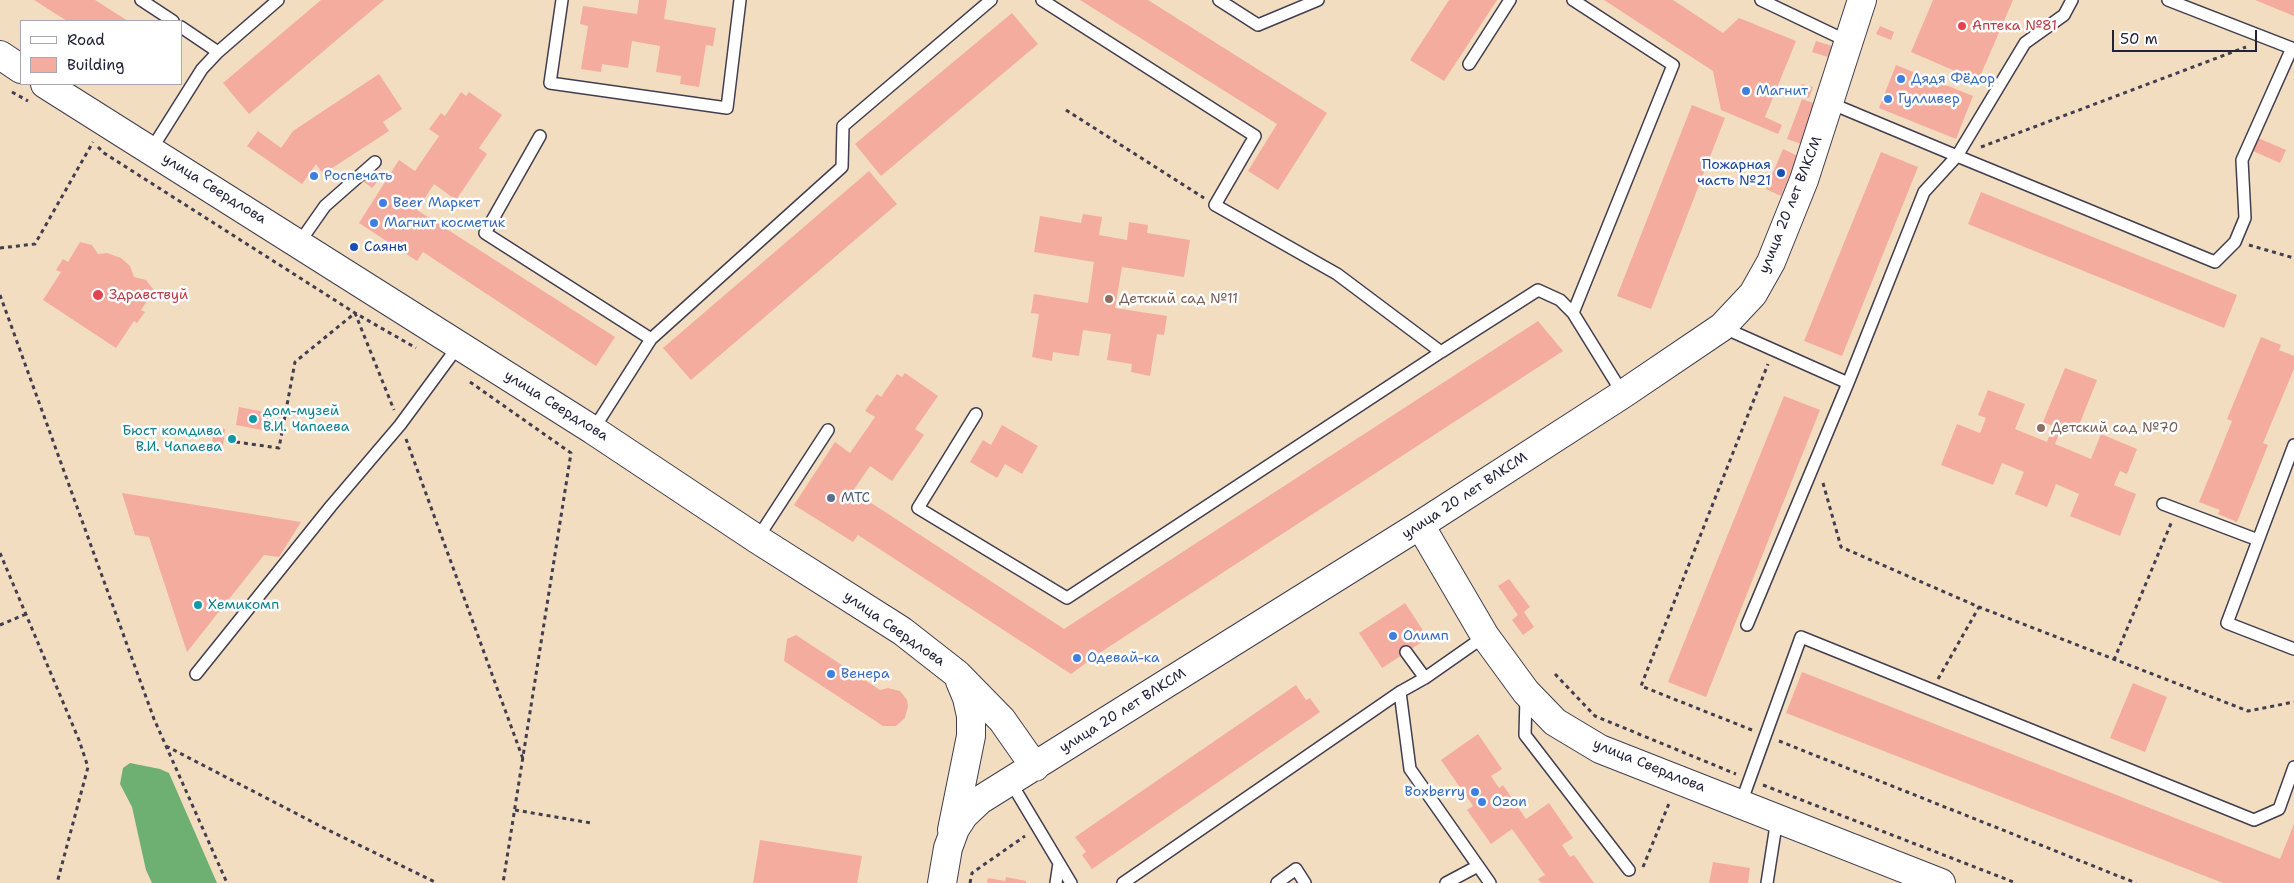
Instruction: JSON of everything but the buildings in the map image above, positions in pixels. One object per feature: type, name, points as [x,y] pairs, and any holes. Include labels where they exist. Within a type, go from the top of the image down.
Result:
[{"type":"street","name":"улица 20 лет ВЛКСМ","points":[[942,883],[948,848],[955,829],[964,815],[980,800],[1420,525],[1623,394],[1722,327],[1753,294],[1771,262],[1804,180],[1862,0]]},
{"type":"street","points":[[0,55],[14,79]]},
{"type":"street","name":"улица Свердлова","points":[[38,94],[151,150],[300,243],[452,355],[594,430],[757,539],[902,631],[957,674],[1002,720],[1035,766]]},
{"type":"street","name":"улица Свердлова","points":[[1420,525],[1485,636],[1526,692],[1554,722],[1600,749],[1678,779],[1745,792],[1777,819],[1932,881]]},
{"type":"street","points":[[948,848],[970,736],[971,716],[967,698],[957,674]]},
{"type":"lane","points":[[141,0],[171,20]]},
{"type":"lane","points":[[151,150],[202,69],[218,52],[278,0]]},
{"type":"lane","points":[[562,0],[550,83],[726,108],[740,0]]},
{"type":"lane","points":[[1042,0],[1255,136],[1215,205],[1337,274],[1441,352]]},
{"type":"lane","points":[[1219,0],[1258,25],[1318,0]]},
{"type":"lane","points":[[1469,64],[1510,0]]},
{"type":"lane","points":[[1573,0],[1673,65],[1573,313]]},
{"type":"lane","points":[[1761,0],[1849,42]]},
{"type":"lane","points":[[1746,625],[1848,383],[1924,192],[1957,156],[2025,43],[2064,15],[2072,0]]},
{"type":"lane","points":[[1830,103],[2215,262],[2235,242],[2245,218],[2242,160],[2293,49],[2168,0]]},
{"type":"lane","points":[[594,430],[651,339],[842,167],[843,126],[984,2]]},
{"type":"lane","points":[[182,28],[218,52]]},
{"type":"lane","points":[[540,136],[485,232],[651,339]]},
{"type":"lane","points":[[300,243],[325,206],[375,162]]},
{"type":"lane","points":[[976,414],[918,508],[1067,598],[1538,290],[1560,300],[1573,313],[1623,394]]},
{"type":"lane","points":[[1722,327],[1848,383]]},
{"type":"lane","points":[[196,674],[331,506],[400,424],[452,355]]},
{"type":"lane","points":[[757,539],[828,430]]},
{"type":"lane","points":[[2294,445],[2227,623],[2294,649]]},
{"type":"lane","points":[[2163,504],[2258,540]]},
{"type":"lane","points":[[1123,883],[1400,692],[1425,678],[1485,636]]},
{"type":"lane","points":[[1745,792],[1801,637],[2254,820],[2279,809],[2294,767]]},
{"type":"lane","points":[[1406,652],[1425,678]]},
{"type":"lane","points":[[1400,692],[1410,769],[1490,883]]},
{"type":"lane","points":[[1526,692],[1525,735],[1635,871]]},
{"type":"lane","points":[[1010,781],[1071,883]]},
{"type":"lane","points":[[1767,883],[1777,819]]},
{"type":"lane","points":[[1056,883],[1059,863]]},
{"type":"lane","points":[[1446,883],[1478,866]]},
{"type":"lane","points":[[1276,883],[1296,869],[1305,883]]},
{"type":"path","points":[[1957,156],[2268,39]]},
{"type":"path","points":[[24,85],[38,94]]},
{"type":"path","points":[[1066,110],[1215,205]]},
{"type":"path","points":[[86,137],[94,142],[104,153],[355,313],[452,355],[571,453],[503,883]]},
{"type":"path","points":[[0,248],[35,244],[94,142]]},
{"type":"path","points":[[2235,242],[2294,258]]},
{"type":"path","points":[[0,295],[154,719],[227,883]]},
{"type":"path","points":[[355,313],[400,424],[523,759]]},
{"type":"path","points":[[236,442],[279,448],[296,362],[355,313]]},
{"type":"path","points":[[1773,351],[1641,686],[2136,883]]},
{"type":"path","points":[[1817,458],[1841,547],[1979,607],[2248,711],[2294,702]]},
{"type":"path","points":[[2114,660],[2177,509]]},
{"type":"path","points":[[0,553],[79,740],[88,767],[57,883]]},
{"type":"path","points":[[1932,690],[1979,607]]},
{"type":"path","points":[[0,625],[26,614]]},
{"type":"path","points":[[1555,674],[1595,716],[1745,792],[2016,883]]},
{"type":"path","points":[[166,746],[328,830],[437,883]]},
{"type":"path","points":[[1635,871],[1678,779]]},
{"type":"path","points":[[515,810],[590,823]]},
{"type":"path","points":[[970,883],[972,873],[1038,827]]},
{"type":"green space","points":[[130,763],[160,769],[169,773],[217,883],[152,883],[146,870],[132,807],[120,784],[123,768]]},
{"type":"place","name":"Аптека №81","points":[[1962,26]]},
{"type":"place","name":"Дядя Фёдор","points":[[1901,79]]},
{"type":"place","name":"Магнит","points":[[1746,91]]},
{"type":"place","name":"Гулливер","points":[[1888,99]]},
{"type":"place","name":"Пожарная часть №21","points":[[1781,173]]},
{"type":"place","name":"Роспечать","points":[[314,176]]},
{"type":"place","name":"Beer Маркет","points":[[383,203]]},
{"type":"place","name":"Магнит косметик","points":[[374,223]]},
{"type":"place","name":"Саяны","points":[[354,247]]},
{"type":"place","name":"Здравствуй","points":[[98,295]]},
{"type":"place","name":"Детский сад №11","points":[[1109,299]]},
{"type":"place","name":"дом-музей В.И. Чапаева","points":[[253,419]]},
{"type":"place","name":"Детский сад №70","points":[[2041,428]]},
{"type":"place","name":"Бюст комдива В.И. Чапаева","points":[[232,439]]},
{"type":"place","name":"МТС","points":[[831,498]]},
{"type":"place","name":"Хемикомп","points":[[198,605]]},
{"type":"place","name":"Олимп","points":[[1393,636]]},
{"type":"place","name":"Одевай-ка","points":[[1077,658]]},
{"type":"place","name":"Венера","points":[[831,674]]},
{"type":"place","name":"Boxberry","points":[[1475,792]]},
{"type":"place","name":"Ozon","points":[[1482,802]]}]
